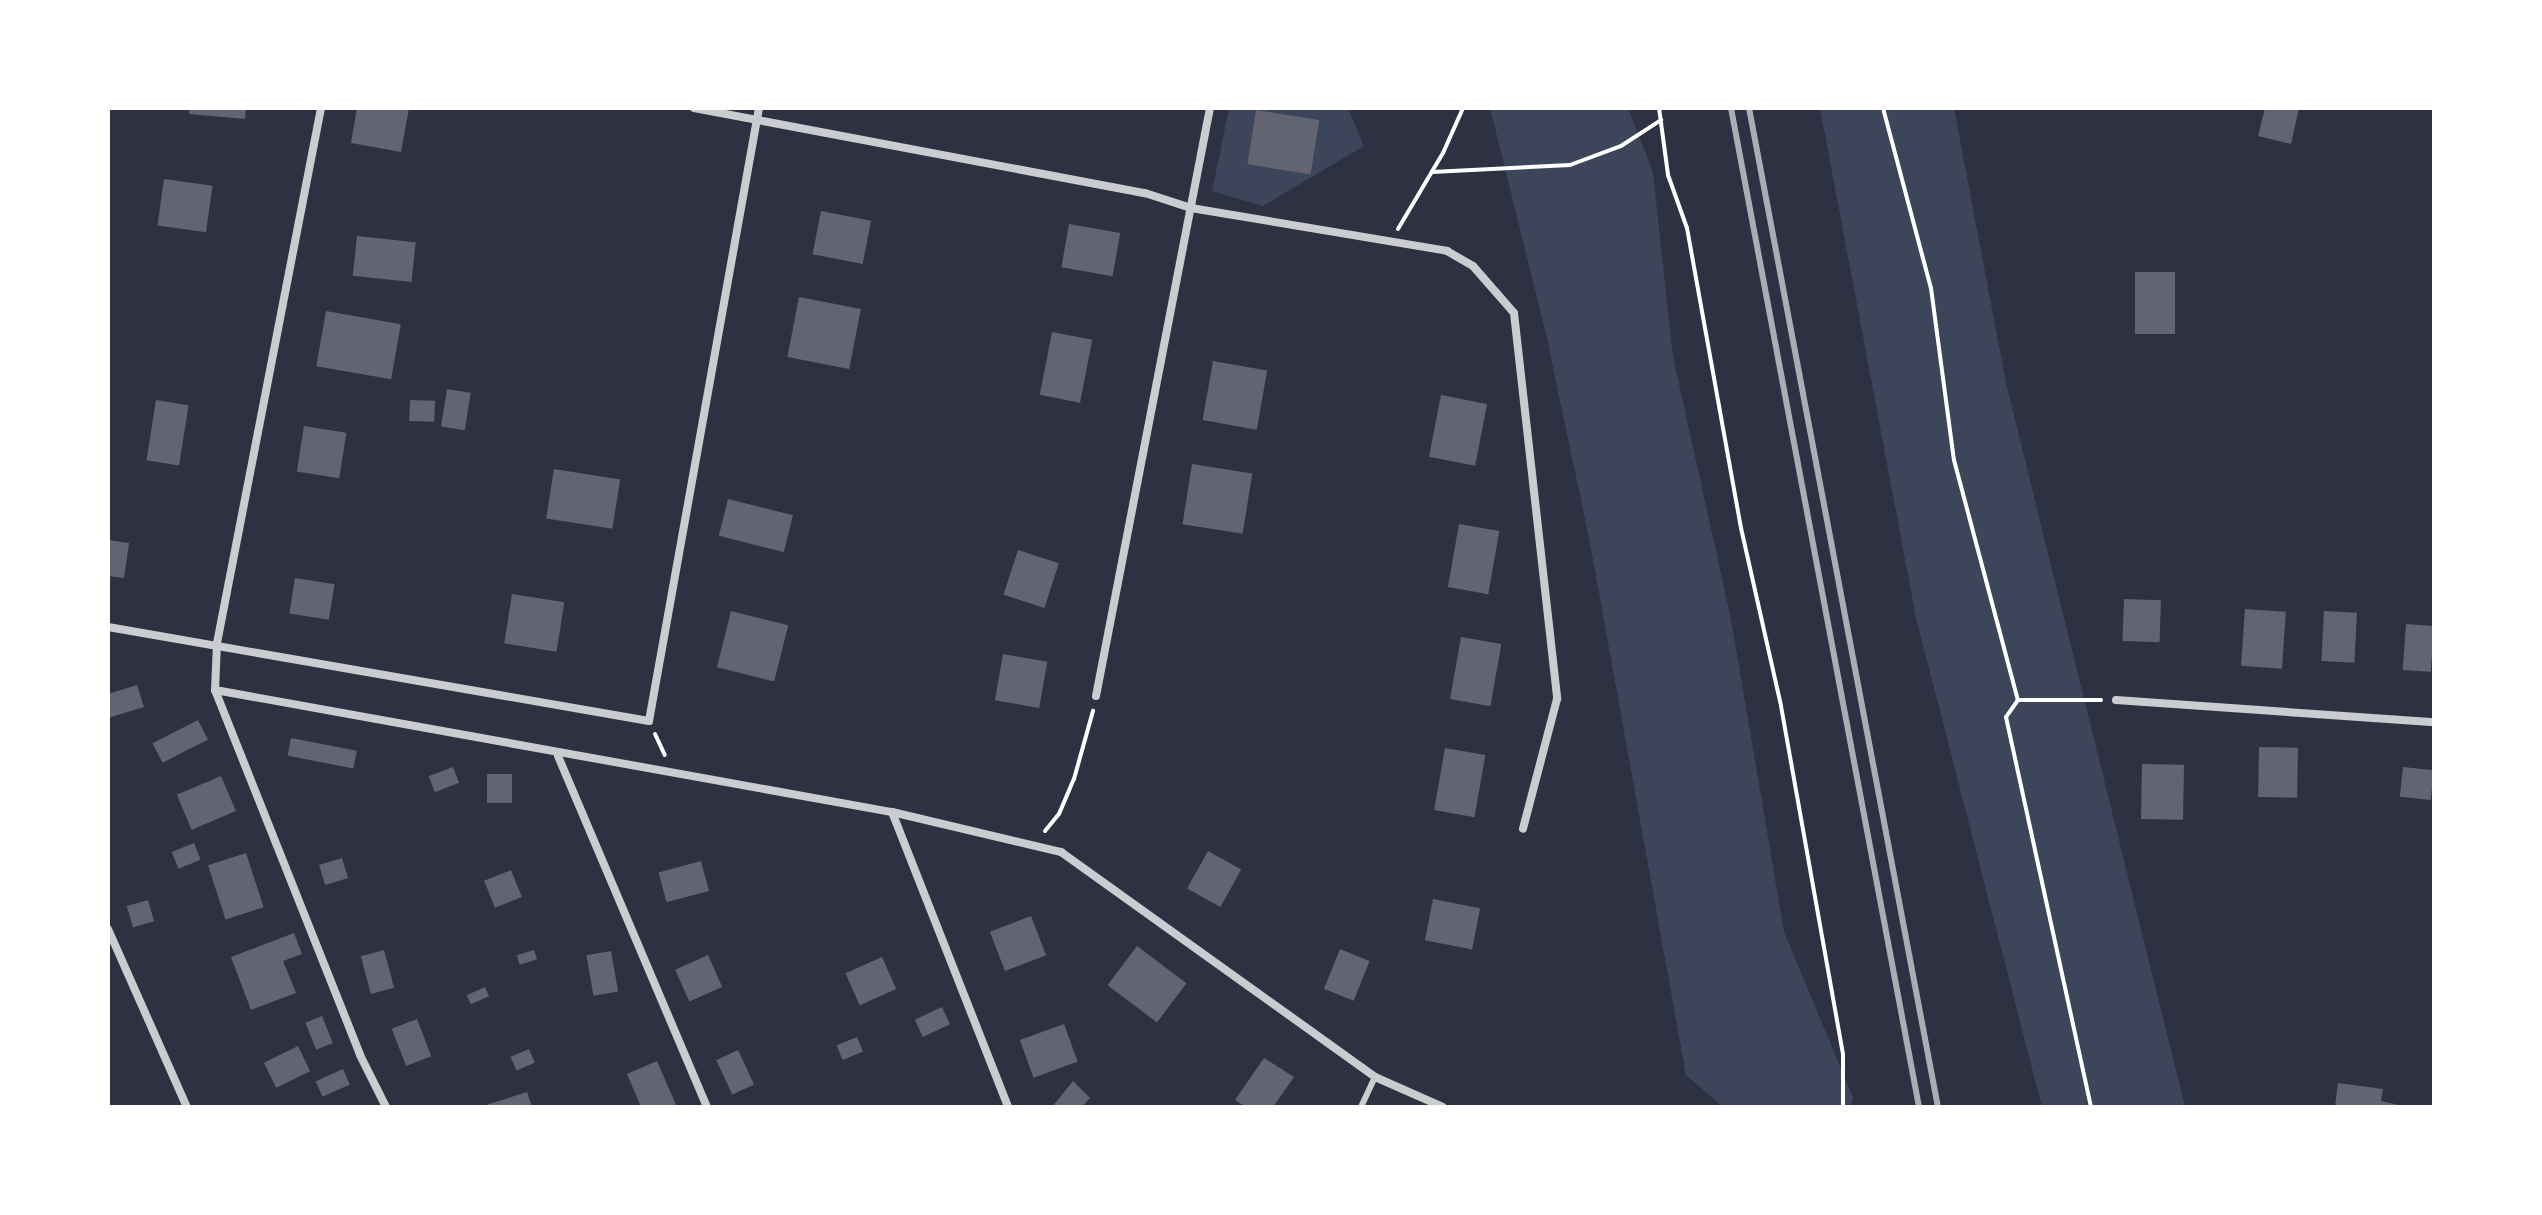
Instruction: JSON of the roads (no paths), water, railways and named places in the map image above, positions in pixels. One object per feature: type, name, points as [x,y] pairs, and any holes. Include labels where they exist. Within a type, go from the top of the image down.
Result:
[{"type":"street","points":[[321,108],[217,643],[215,690],[360,1055],[386,1107]]},
{"type":"street","points":[[694,108],[1145,193],[1191,208],[1447,251],[1473,266],[1514,313],[1557,699],[1523,829]]},
{"type":"street","points":[[108,627],[217,643],[649,721],[759,108]]},
{"type":"street","points":[[1096,696],[1210,108]]},
{"type":"street","points":[[215,690],[558,756],[892,812],[1034,842],[1061,852],[1375,1077],[1443,1107]]},
{"type":"street","points":[[2116,700],[2434,722]]},
{"type":"street","points":[[558,756],[707,1107]]},
{"type":"street","points":[[892,812],[1008,1107]]},
{"type":"street","points":[[108,929],[187,1107]]},
{"type":"lane","points":[[1361,1107],[1375,1077]]},
{"type":"railway","points":[[1731,108],[1919,1107]]},
{"type":"railway","points":[[1749,108],[1938,1107]]}]
